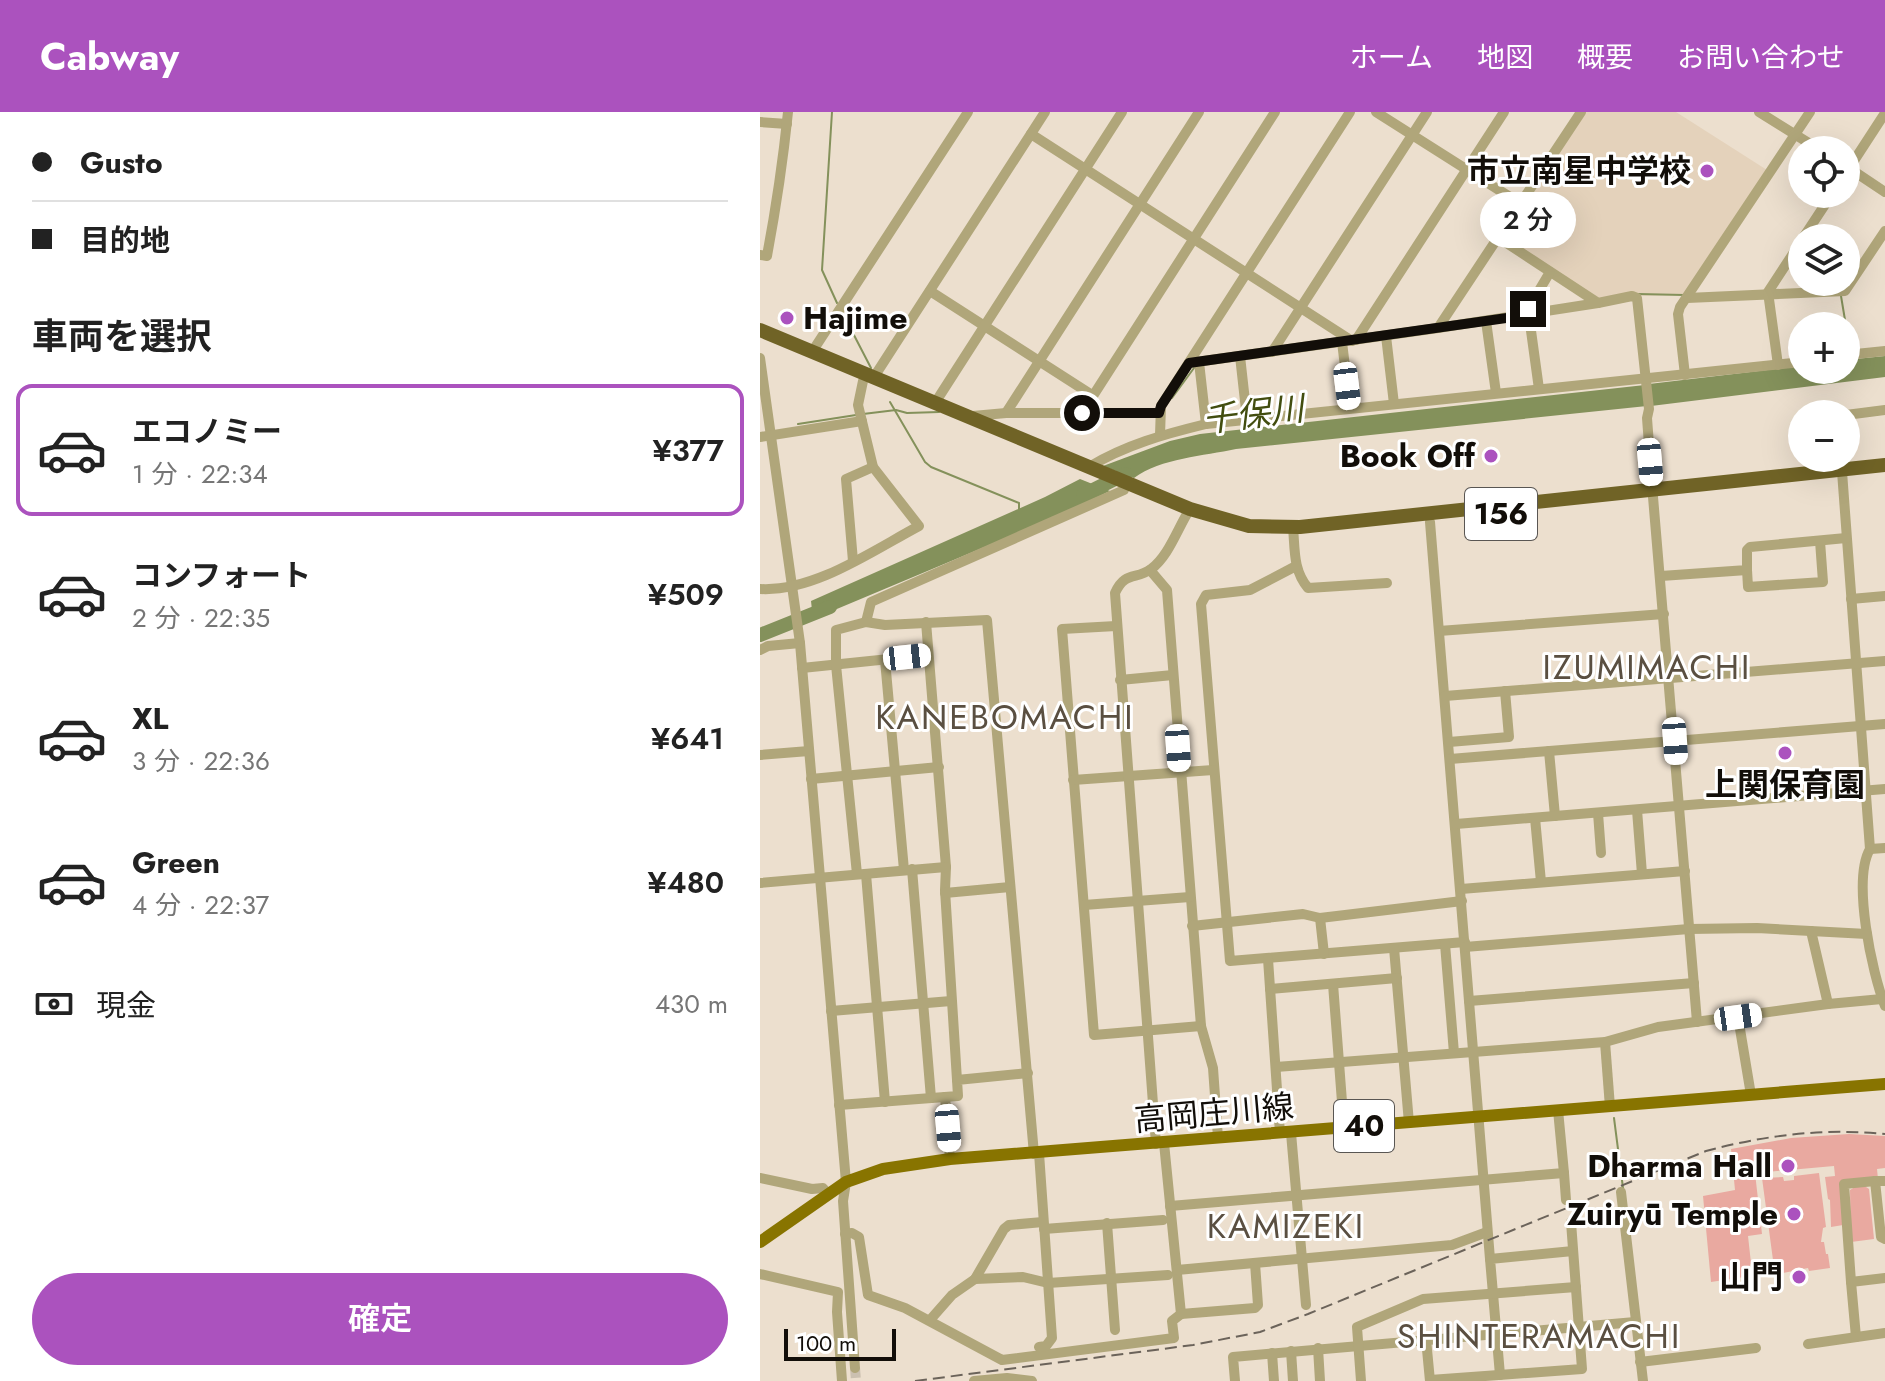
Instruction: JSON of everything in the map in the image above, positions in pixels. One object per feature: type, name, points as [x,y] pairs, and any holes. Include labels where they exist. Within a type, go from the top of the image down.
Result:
[{"type":"highway","name":"156","points":[[760,330],[869,379],[1089,470]]},
{"type":"highway","name":"156","points":[[760,339],[971,416],[1124,487],[1246,533],[1430,522],[1812,472]]},
{"type":"highway","name":"156","points":[[1860,467],[1885,465]]},
{"type":"highway","name":"156","points":[[1860,470],[1885,472]]},
{"type":"highway","name":"156","points":[[1294,532],[1653,494]]},
{"type":"main road","name":"高岡庄川線","points":[[760,1242],[846,1182],[883,1169],[950,1159],[1885,1084]]},
{"type":"street","points":[[812,352],[968,112]]},
{"type":"street","points":[[760,589],[777,590],[812,581],[919,526],[873,467],[858,405],[869,379],[930,291],[1045,112]]},
{"type":"street","points":[[935,403],[1122,112]]},
{"type":"street","points":[[1006,413],[1199,112]]},
{"type":"street","points":[[1082,413],[1275,112]]},
{"type":"street","points":[[1160,435],[1161,406],[1194,362],[1246,273],[1350,112]]},
{"type":"street","points":[[1376,112],[1521,204]]},
{"type":"street","points":[[1272,352],[1427,112]]},
{"type":"street","points":[[1350,408],[1350,341],[1504,112]]},
{"type":"street","points":[[1438,328],[1581,112]]},
{"type":"street","points":[[1759,112],[1798,136]]},
{"type":"street","points":[[1685,375],[1678,314],[1810,112]]},
{"type":"street","points":[[1860,150],[1884,116]]},
{"type":"street","points":[[760,122],[787,118],[783,169],[767,256],[760,255]]},
{"type":"street","points":[[1031,134],[1350,341]]},
{"type":"street","points":[[1860,177],[1885,192]]},
{"type":"street","points":[[760,214],[775,215]]},
{"type":"street","points":[[1690,295],[1845,291],[1885,231]]},
{"type":"street","points":[[1499,238],[1598,303]]},
{"type":"street","points":[[1778,365],[1768,294],[1788,262]]},
{"type":"street","points":[[1539,389],[1528,309],[1550,272]]},
{"type":"street","points":[[930,291],[1092,395]]},
{"type":"street","points":[[1194,362],[1528,315],[1632,296],[1637,298],[1649,409],[1647,418],[1697,1022]]},
{"type":"street","points":[[1486,321],[1496,393]]},
{"type":"street","points":[[1386,336],[1394,404]]},
{"type":"street","points":[[1860,354],[1885,351]]},
{"type":"street","points":[[1240,356],[1247,419]]},
{"type":"street","points":[[760,358],[766,436],[796,604],[846,1182],[843,1201],[855,1368]]},
{"type":"street","points":[[1194,362],[1206,424]]},
{"type":"street","points":[[1089,470],[1104,457],[1160,435],[1206,424],[1496,393],[1646,381],[1788,364]]},
{"type":"street","points":[[1860,413],[1885,410]]},
{"type":"street","points":[[971,416],[1006,413],[1159,413]]},
{"type":"street","points":[[766,436],[862,421]]},
{"type":"street","points":[[853,561],[846,479],[873,467]]},
{"type":"street","points":[[1276,1067],[1605,1042],[1658,1027],[1828,1004],[1884,1003],[1882,980],[1867,934],[1862,885],[1870,849],[1841,472]]},
{"type":"street","points":[[866,622],[871,602],[1124,487]]},
{"type":"street","points":[[1181,1314],[1172,1272],[1170,1206],[1147,1031],[1115,593],[1120,583],[1130,576],[1150,570],[1165,552],[1188,512]]},
{"type":"street","points":[[1430,522],[1500,1375]]},
{"type":"street","points":[[1294,532],[1296,566],[1300,579],[1308,588],[1387,583]]},
{"type":"street","points":[[1820,541],[1823,582],[1748,587],[1747,550],[1750,547],[1846,538]]},
{"type":"street","points":[[1296,566],[1250,590],[1206,595],[1201,604],[1230,961],[1689,929],[1757,928],[1867,934]]},
{"type":"street","points":[[1150,570],[1167,590],[1201,1026],[1213,1068],[1218,1138]]},
{"type":"street","points":[[1661,576],[1747,570]]},
{"type":"street","points":[[1851,599],[1885,596]]},
{"type":"street","points":[[1439,631],[1664,614]]},
{"type":"street","points":[[885,1102],[877,1007],[836,665],[836,630],[866,622],[885,625],[987,620],[1044,1225],[1052,1338],[1046,1346],[1039,1347]]},
{"type":"street","points":[[839,1105],[958,1096],[946,867],[926,622]]},
{"type":"street","points":[[1116,626],[1062,629],[1094,1035],[1201,1026]]},
{"type":"street","points":[[760,650],[799,638]]},
{"type":"street","points":[[802,668],[928,655]]},
{"type":"street","points":[[885,660],[894,771],[908,870],[931,1098]]},
{"type":"street","points":[[1445,696],[1885,661]]},
{"type":"street","points":[[1120,680],[1173,675]]},
{"type":"street","points":[[1449,742],[1509,737],[1505,691]]},
{"type":"street","points":[[1450,759],[1885,724]]},
{"type":"street","points":[[760,755],[809,751]]},
{"type":"street","points":[[1549,751],[1555,816]]},
{"type":"street","points":[[811,779],[939,767]]},
{"type":"street","points":[[1073,780],[1213,770]]},
{"type":"street","points":[[1456,824],[1885,789]]},
{"type":"street","points":[[1637,810],[1642,874]]},
{"type":"street","points":[[1598,813],[1601,853]]},
{"type":"street","points":[[1535,818],[1541,882]]},
{"type":"street","points":[[1870,849],[1885,848]]},
{"type":"street","points":[[760,883],[946,867]]},
{"type":"street","points":[[1461,889],[1685,871]]},
{"type":"street","points":[[945,893],[1010,887]]},
{"type":"street","points":[[1084,905],[1190,897]]},
{"type":"street","points":[[1192,926],[1303,914],[1320,918],[1462,901]]},
{"type":"street","points":[[1320,918],[1324,954]]},
{"type":"street","points":[[1811,931],[1828,1004]]},
{"type":"street","points":[[1445,944],[1454,1053]]},
{"type":"street","points":[[1394,948],[1409,1123]]},
{"type":"street","points":[[1268,959],[1276,1067],[1295,1197],[1306,1305]]},
{"type":"street","points":[[1270,989],[1397,978]]},
{"type":"street","points":[[1469,1001],[1694,983]]},
{"type":"street","points":[[1333,984],[1344,1128]]},
{"type":"street","points":[[831,1011],[951,1001]]},
{"type":"street","points":[[1738,1017],[1751,1095]]},
{"type":"street","points":[[1605,1042],[1610,1107]]},
{"type":"street","points":[[957,1080],[1028,1073]]},
{"type":"street","points":[[945,1097],[950,1159]]},
{"type":"street","points":[[1558,1110],[1566,1200]]},
{"type":"street","points":[[1170,1206],[1564,1173]]},
{"type":"street","points":[[760,1178],[812,1189],[823,1188],[827,1193]]},
{"type":"street","points":[[1856,1337],[1844,1184],[1880,1181],[1881,1237],[1885,1239]]},
{"type":"street","points":[[1621,1192],[1643,1381]]},
{"type":"street","points":[[930,1320],[952,1295],[975,1279],[1009,1225],[1163,1220]]},
{"type":"street","points":[[1426,1339],[1430,1381],[1582,1369],[1571,1222]]},
{"type":"street","points":[[1107,1223],[1115,1330]]},
{"type":"street","points":[[975,1279],[1023,1277],[1048,1283],[1111,1279],[1452,1245],[1487,1232]]},
{"type":"street","points":[[845,1234],[859,1237],[868,1295],[930,1320],[1002,1360],[1174,1338],[1172,1321],[1181,1314],[1255,1308],[1258,1305],[1255,1263]]},
{"type":"street","points":[[1490,1259],[1573,1251]]},
{"type":"street","points":[[760,1274],[838,1292],[842,1381]]},
{"type":"street","points":[[1851,1282],[1885,1278]]},
{"type":"street","points":[[1361,1381],[1357,1327],[1423,1299],[1576,1287]]},
{"type":"street","points":[[1235,1381],[1233,1357],[1635,1322]]},
{"type":"street","points":[[1808,1344],[1885,1333]]},
{"type":"street","points":[[1318,1348],[1320,1381]]},
{"type":"street","points":[[1640,1362],[1756,1348]]},
{"type":"street","points":[[1291,1351],[1293,1381]]},
{"type":"street","points":[[1272,1353],[1274,1381]]},
{"type":"street","points":[[974,1381],[1032,1381]]},
{"type":"shaded area","points":[[1585,112],[1676,112],[1767,170],[1684,295],[1643,296],[1632,293],[1596,301],[1503,241]]},
{"type":"shaded area","points":[[1885,356],[1885,377],[1860,380],[1860,359]]},
{"type":"shaded area","points":[[1788,368],[1788,384],[1829,384],[1651,406],[1649,384]]},
{"type":"shaded area","points":[[1645,385],[1647,406],[1236,449],[1170,462],[1134,478],[1103,466],[1170,441],[1200,434]]},
{"type":"shaded area","points":[[1080,479],[1110,491],[1056,517],[813,619],[811,601]]},
{"type":"shaded area","points":[[1849,1134],[1885,1136],[1885,1168],[1877,1169],[1878,1179],[1841,1182],[1843,1225],[1831,1227],[1825,1177],[1835,1176],[1834,1166],[1755,1173],[1762,1234],[1748,1236],[1751,1263],[1744,1277],[1711,1282],[1703,1196],[1735,1190],[1731,1149],[1791,1138]]},
{"type":"shaded area","points":[[1819,1173],[1826,1227],[1823,1228],[1821,1242],[1824,1242],[1830,1268],[1809,1271],[1808,1268],[1773,1275],[1762,1178],[1783,1177],[1784,1181],[1794,1180],[1794,1176]]},
{"type":"shaded area","points":[[1855,1187],[1869,1189],[1874,1239],[1851,1242],[1850,1190]]},
{"type":"waterway","points":[[832,112],[822,270],[837,303]]},
{"type":"waterway","points":[[1638,294],[1684,295]]},
{"type":"waterway","points":[[1841,296],[1844,312]]},
{"type":"waterway","points":[[842,312],[871,368]]},
{"type":"waterway","points":[[1172,398],[1194,368]]},
{"type":"waterway","points":[[890,402],[925,462],[931,467],[1019,503],[1019,509]]},
{"type":"waterway","points":[[863,414],[896,410],[907,413],[939,412]]},
{"type":"waterway","points":[[798,424],[856,415]]},
{"type":"waterway","name":"千保川","points":[[1083,495],[1125,474]]},
{"type":"waterway","name":"千保川","points":[[760,635],[830,607]]},
{"type":"waterway","points":[[1614,1118],[1623,1188]]},
{"type":"tunnel","points":[[855,1368],[856,1381]]},
{"type":"railway","points":[[915,1381],[1193,1345],[1260,1332],[1706,1151],[1795,1134],[1885,1134]]},
{"type":"place","name":"市立南星中学校","points":[[1707,171]]},
{"type":"place","name":"Hajime","points":[[787,318]]},
{"type":"place","name":"Book Off","points":[[1491,456]]},
{"type":"place","name":"上関保育園","points":[[1785,753]]},
{"type":"place","name":"Dharma Hall","points":[[1788,1166]]},
{"type":"place","name":"Zuiryū Temple","points":[[1794,1214]]},
{"type":"place","name":"山門","points":[[1799,1277]]},
{"type":"district","name":"IZUMIMACHI","points":[[1647,667]]},
{"type":"district","name":"KANEBOMACHI","points":[[1005,717]]},
{"type":"district","name":"KAMIZEKI","points":[[1286,1226]]},
{"type":"district","name":"SHINTERAMACHI","points":[[1539,1336]]},
{"type":"route","points":[[1082,413],[1159,413],[1189,363],[1528,315],[1528,309]]}]
